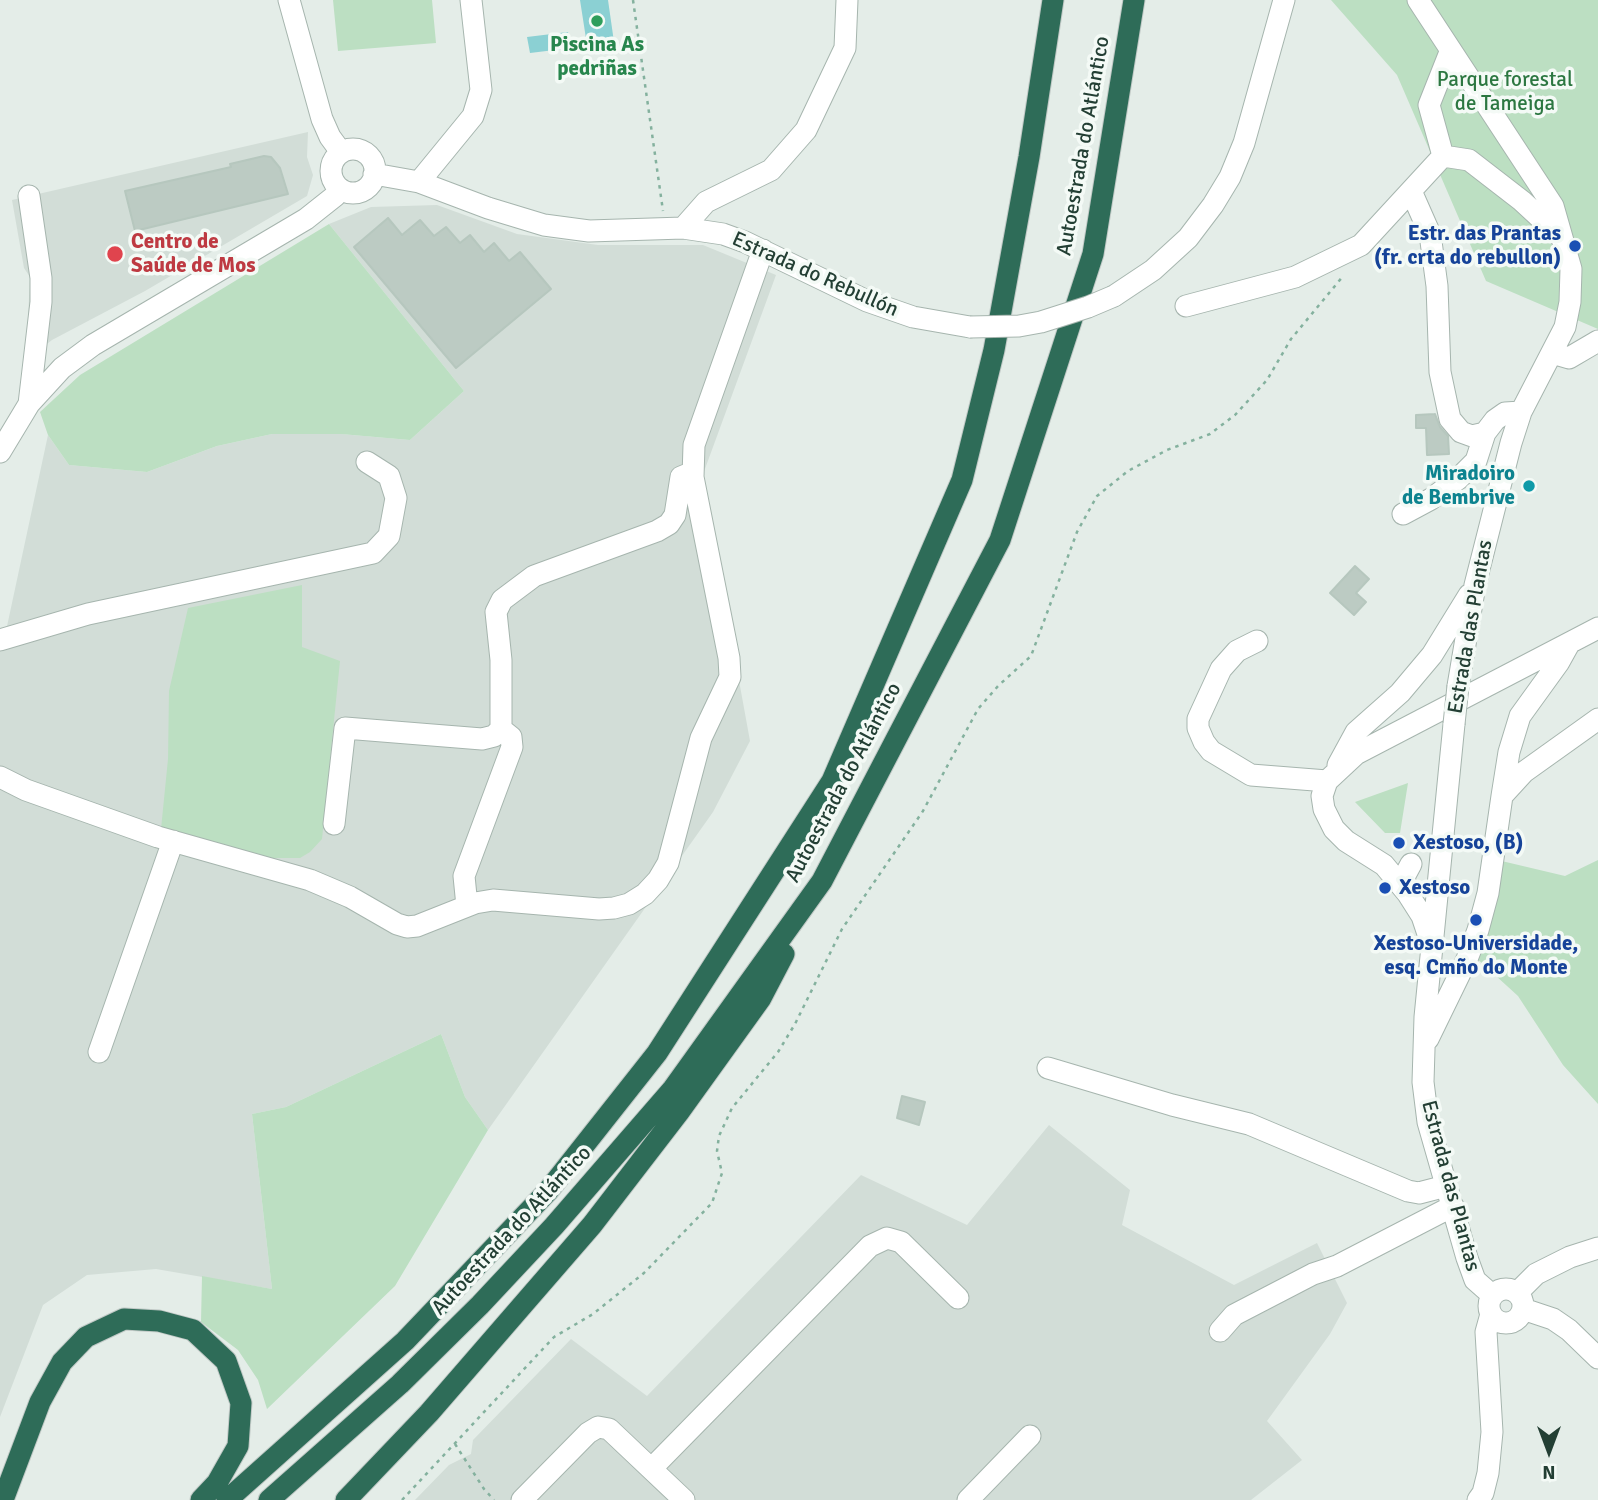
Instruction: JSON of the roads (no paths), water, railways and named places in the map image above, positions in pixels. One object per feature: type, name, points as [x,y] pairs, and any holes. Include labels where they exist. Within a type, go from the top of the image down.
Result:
[{"type":"highway","name":"Autoestrada do Atlántico","points":[[227,1500],[405,1341],[548,1191],[657,1053],[832,781],[962,480],[994,351],[1029,157],[1053,0]]},
{"type":"highway","name":"Autoestrada do Atlántico","points":[[269,1500],[400,1384],[480,1305],[554,1226],[672,1090],[822,881],[1000,540],[1093,254],[1135,0]]},
{"type":"highway","points":[[346,1500],[429,1413],[592,1225],[761,998],[822,881]]},
{"type":"highway","points":[[2,1500],[40,1402],[62,1362],[86,1337],[124,1319],[159,1321],[193,1331],[226,1361],[241,1403],[238,1446],[217,1483],[201,1500]]},
{"type":"street","points":[[289,0],[322,119],[341,152]]},
{"type":"street","points":[[419,182],[473,116],[481,90],[471,0]]},
{"type":"street","points":[[674,228],[706,202],[771,170],[806,130],[845,48],[847,0]]},
{"type":"street","name":"Estrada do Rebullón","points":[[374,174],[419,182],[488,208],[544,225],[589,231],[674,228],[723,234],[763,250],[866,301],[942,324],[970,327],[1019,326],[1041,322],[1114,296],[1153,270],[1188,238],[1213,205],[1230,177],[1244,144],[1284,0]]},
{"type":"street","name":"Estrada das Plantas","points":[[1418,0],[1553,206],[1571,269],[1570,302],[1565,327],[1521,412],[1475,585],[1458,686],[1422,1051],[1428,1122],[1475,1280],[1506,1307]]},
{"type":"street","points":[[1443,156],[1429,105],[1450,52]]},
{"type":"street","points":[[355,149],[368,155],[374,167],[374,174],[369,186],[352,193],[335,184],[330,170],[341,152],[355,149]]},
{"type":"street","points":[[1186,306],[1295,277],[1361,245],[1443,156]]},
{"type":"street","points":[[1443,156],[1469,160],[1522,201],[1564,240]]},
{"type":"street","points":[[0,452],[30,404],[62,368],[93,345],[306,219],[340,189]]},
{"type":"street","points":[[1411,191],[1430,234],[1437,286],[1440,372],[1450,419],[1461,432],[1472,436],[1485,433]]},
{"type":"street","points":[[30,196],[41,278],[41,302],[30,404]]},
{"type":"street","points":[[0,777],[26,790],[173,841],[310,880],[350,897],[407,927],[418,926],[467,906],[493,900],[599,909],[629,904],[645,894],[658,880],[667,863],[701,738],[730,677],[729,658],[693,472],[694,445],[763,250]]},
{"type":"street","points":[[1552,354],[1569,358],[1598,341]]},
{"type":"street","points":[[1403,514],[1431,499],[1458,479],[1476,461],[1485,433],[1495,420],[1505,413],[1521,412]]},
{"type":"street","points":[[0,640],[88,614],[373,553],[390,536],[396,498],[388,476],[368,462]]},
{"type":"street","points":[[334,824],[345,728],[482,739],[494,736],[501,729],[501,660],[496,612],[502,600],[534,576],[657,531],[669,524],[675,515],[681,477],[693,472]]},
{"type":"street","points":[[1432,949],[1422,916],[1411,899],[1384,866],[1346,841],[1327,818],[1322,796],[1356,732],[1400,693],[1432,655],[1475,585]]},
{"type":"street","points":[[1257,641],[1237,651],[1221,669],[1198,719],[1198,728],[1204,742],[1211,751],[1251,775],[1330,777],[1356,754],[1598,628]]},
{"type":"street","points":[[1422,1051],[1467,959],[1478,930],[1488,893],[1509,752],[1520,716],[1559,662],[1569,643]]},
{"type":"street","points":[[1502,796],[1524,772],[1598,719]]},
{"type":"street","points":[[467,906],[464,876],[512,747],[511,737],[501,729]]},
{"type":"street","points":[[99,1052],[173,841]]},
{"type":"street","points":[[1384,866],[1411,864],[1429,859],[1441,860]]},
{"type":"street","points":[[1411,864],[1404,877],[1411,899],[1423,908],[1437,906]]},
{"type":"street","points":[[1048,1068],[1172,1105],[1249,1124],[1408,1191],[1450,1196]]},
{"type":"street","points":[[1220,1331],[1234,1315],[1313,1274],[1337,1266],[1450,1196]]},
{"type":"street","points":[[652,1468],[870,1245],[887,1238],[901,1242],[958,1298]]},
{"type":"street","points":[[1478,1500],[1483,1493],[1488,1473],[1492,1432],[1488,1356],[1506,1307],[1536,1274],[1570,1257],[1598,1248]]},
{"type":"street","points":[[1470,1324],[1506,1307],[1544,1315],[1585,1344],[1598,1358]]},
{"type":"street","points":[[522,1500],[588,1433],[598,1427],[608,1429],[684,1500]]},
{"type":"street","points":[[981,1496],[1030,1436]]},
{"type":"water","name":"Piscina As pedriñas","points":[[580,0],[608,0],[614,42],[587,45]]},
{"type":"water","name":"Piscina As pedriñas","points":[[568,32],[571,48],[530,53],[527,37]]},
{"type":"place","name":"Piscina As pedriñas","points":[[597,21]]},
{"type":"place","name":"Estr. das Prantas (fr. crta do rebullon)","points":[[1575,246]]},
{"type":"place","name":"Centro de Saúde de Mos","points":[[115,254]]},
{"type":"place","name":"Miradoiro de Bembrive","points":[[1529,486]]},
{"type":"place","name":"Xestoso, (B)","points":[[1399,843]]},
{"type":"place","name":"Xestoso","points":[[1385,888]]},
{"type":"place","name":"Xestoso-Universidade, esq. Cmño do Monte","points":[[1476,920]]},
{"type":"park label","name":"Parque forestal de Tameiga","points":[[1505,92]]}]
